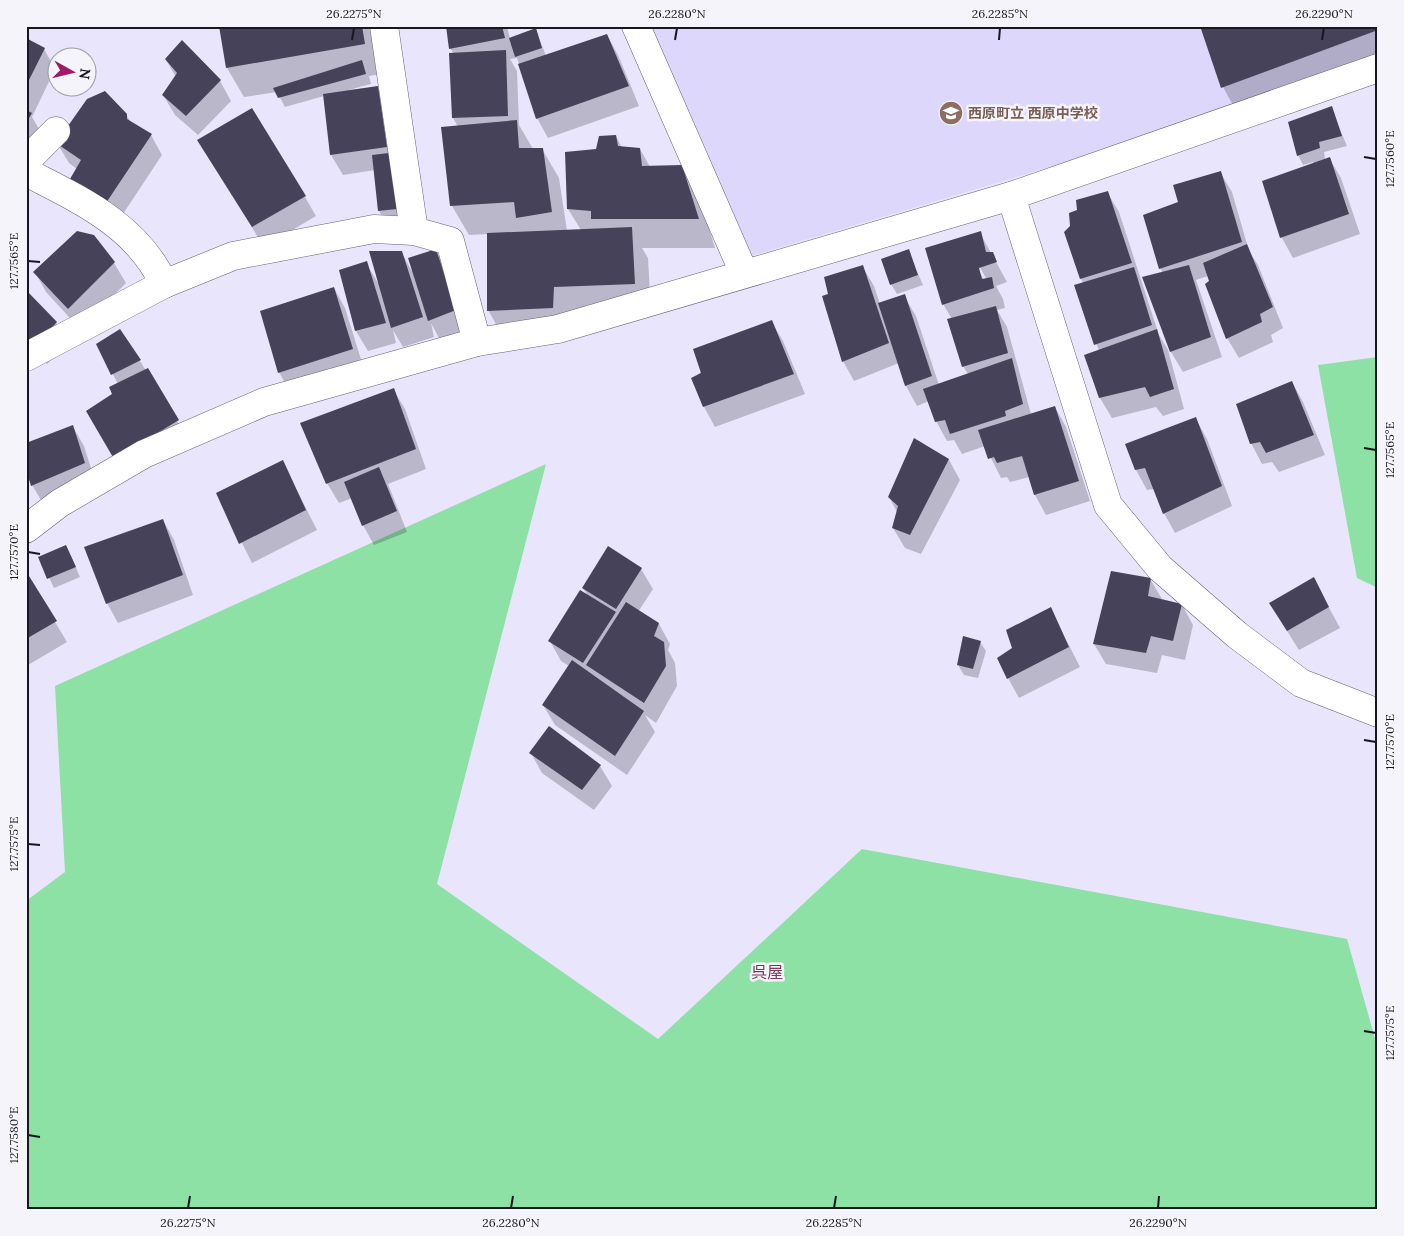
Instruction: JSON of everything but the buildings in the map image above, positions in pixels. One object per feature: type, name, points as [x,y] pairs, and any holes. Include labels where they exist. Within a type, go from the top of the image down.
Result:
[{"type":"street","points":[[384,26],[414,231]]},
{"type":"street","points":[[636,26],[744,273]]},
{"type":"street","points":[[26,529],[60,503],[144,454],[264,402],[477,342],[558,329],[1011,196],[1378,68]]},
{"type":"street","points":[[26,161],[56,130]]},
{"type":"street","points":[[26,172],[97,209],[139,244],[155,264],[164,284]]},
{"type":"street","points":[[1011,196],[1108,505],[1160,568],[1237,635],[1301,683],[1378,713]]},
{"type":"street","points":[[26,358],[164,284],[233,256],[374,229],[414,231],[450,241],[477,342]]},
{"type":"shaded area","name":"西原町立 西原中学校","points":[[648,26],[1378,26],[1378,56],[1120,146],[748,257]]},
{"type":"green space","points":[[1378,357],[1378,588],[1357,578],[1318,365]]},
{"type":"green space","points":[[546,464],[437,884],[658,1039],[862,849],[1347,939],[1378,1049],[1378,1210],[26,1210],[26,901],[65,872],[55,686]]},
{"type":"place","name":"西原町立 西原中学校","points":[[951,113]]},
{"type":"district","name":"呉屋","points":[[767,972]]}]
